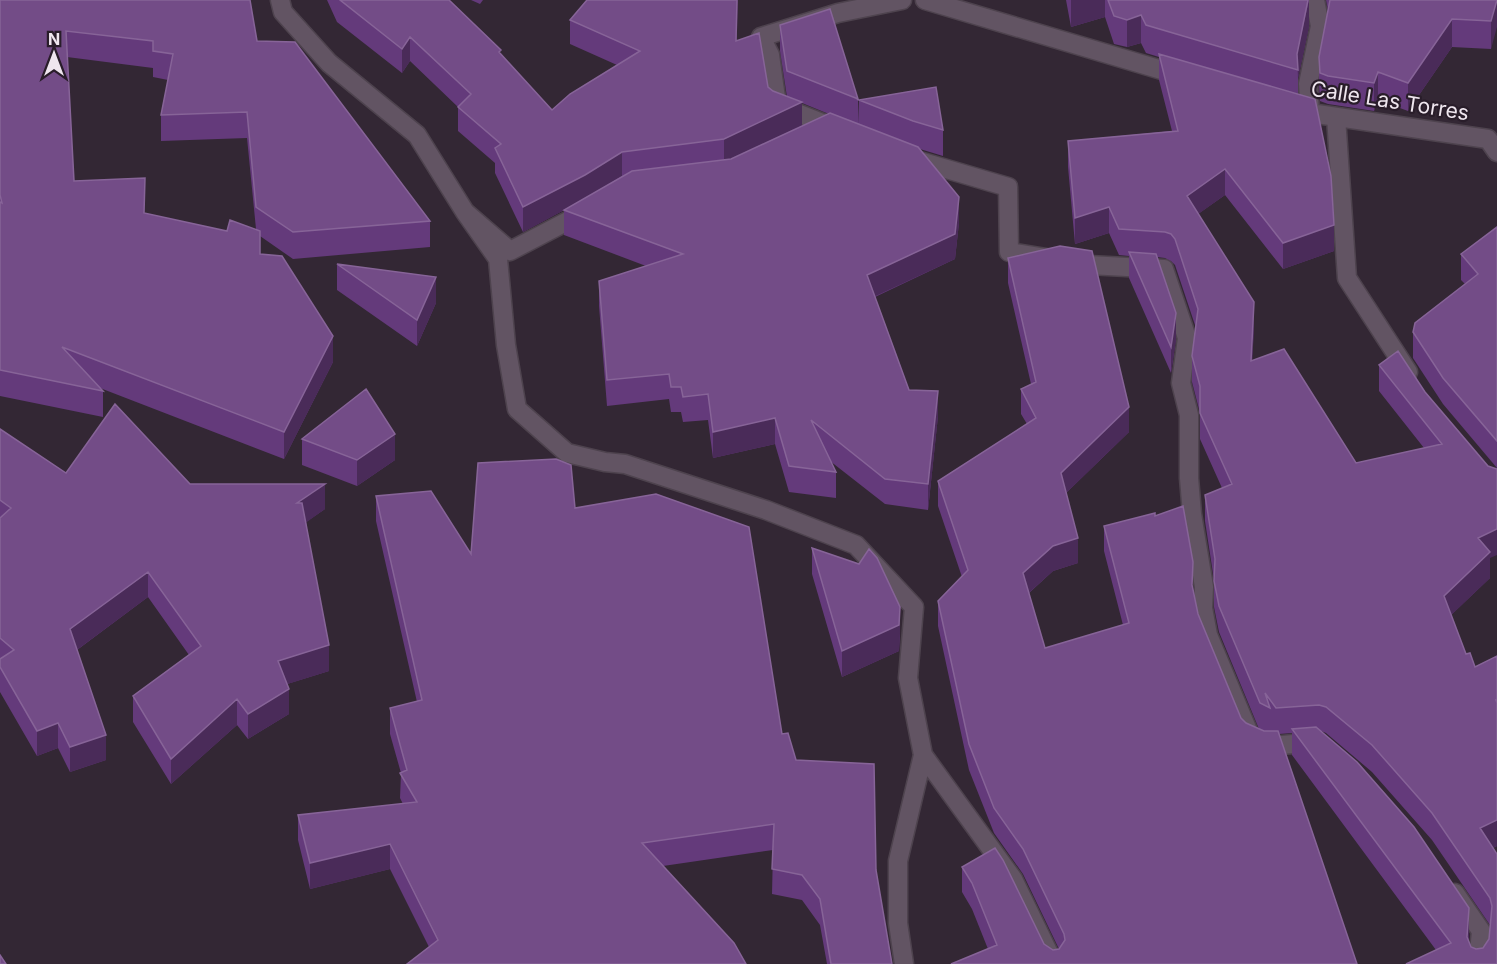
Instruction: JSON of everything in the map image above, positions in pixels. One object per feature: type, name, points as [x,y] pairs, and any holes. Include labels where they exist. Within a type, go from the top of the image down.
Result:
[{"type":"street","points":[[280,0],[283,12],[329,63],[417,135],[465,212],[498,259],[506,345],[517,409],[567,453],[625,464],[766,510],[856,545],[914,607],[908,678],[923,755],[898,861],[898,923],[904,964]]},
{"type":"street","points":[[849,134],[777,105],[770,55],[761,37],[838,13],[902,0]]},
{"type":"street","points":[[926,0],[1197,80]]},
{"type":"street","points":[[1310,113],[1308,84],[1320,26],[1315,0]]},
{"type":"street","name":"Calle Las Torres","points":[[1276,104],[1310,113],[1494,141]]},
{"type":"street","points":[[1336,117],[1347,278],[1415,382]]},
{"type":"street","points":[[809,135],[830,126]]},
{"type":"street","points":[[889,150],[1008,187],[1009,252],[1089,265],[1164,269],[1187,338],[1181,383],[1189,415],[1192,514],[1204,588],[1203,608],[1208,635],[1251,738],[1269,746],[1320,742],[1329,749]]},
{"type":"street","points":[[465,212],[510,251],[602,202]]},
{"type":"street","points":[[923,755],[1013,879],[1054,964]]},
{"type":"street","points":[[1443,874],[1481,931],[1478,964]]},
{"type":"building","points":[[0,0],[250,0],[257,41],[295,42],[430,221],[293,232],[256,207],[247,112],[161,115],[173,54],[153,51],[153,41],[66,31],[74,181],[145,178],[144,213],[227,231],[230,220],[260,231],[260,254],[282,256],[333,336],[284,432],[62,347],[103,391],[0,370],[0,202],[2,203],[0,195]]},
{"type":"building","points":[[340,0],[449,0],[501,50],[499,52],[552,110],[570,94],[640,51],[570,20],[587,0],[737,0],[736,41],[759,33],[768,87],[802,102],[724,139],[622,152],[585,175],[523,207],[495,148],[501,144],[458,107],[471,94],[410,37],[402,49]]},
{"type":"building","points":[[1108,0],[1308,0],[1297,54],[1298,70],[1146,25],[1141,15],[1127,20],[1114,16]]},
{"type":"building","points":[[1330,0],[1497,0],[1491,21],[1452,19],[1408,83],[1378,72],[1374,83],[1320,73],[1319,57]]},
{"type":"building","points":[[830,9],[858,99],[787,71],[780,25]]},
{"type":"building","points":[[1159,54],[1315,99],[1331,176],[1334,225],[1283,243],[1225,169],[1187,196],[1254,302],[1251,361],[1284,349],[1356,463],[1442,444],[1379,365],[1398,351],[1425,392],[1488,466],[1497,469],[1497,529],[1478,538],[1490,552],[1444,596],[1466,654],[1470,653],[1475,667],[1497,656],[1497,820],[1480,828],[1497,854],[1497,964],[1406,964],[1451,943],[1292,729],[1316,727],[1357,762],[1414,827],[1469,908],[1467,937],[1471,947],[1476,949],[1483,948],[1489,939],[1492,906],[1490,898],[1432,813],[1372,745],[1326,707],[1319,705],[1276,708],[1265,693],[1270,708],[1260,703],[1219,606],[1214,581],[1215,559],[1205,495],[1232,484],[1200,413],[1200,386],[1192,356],[1198,309],[1175,239],[1171,234],[1165,232],[1119,229],[1109,207],[1075,218],[1068,141],[1178,131]]},
{"type":"building","points":[[936,87],[943,130],[859,100]]},
{"type":"building","points":[[830,113],[918,147],[959,197],[955,234],[867,275],[909,390],[938,391],[928,484],[885,479],[811,420],[836,472],[789,466],[775,418],[713,432],[708,394],[683,397],[681,387],[671,387],[669,374],[607,380],[599,281],[683,254],[564,210],[632,171],[731,159]]},
{"type":"building","points":[[1497,227],[1497,441],[1443,378],[1413,332],[1415,323],[1478,274],[1461,254]]},
{"type":"building","points":[[1060,246],[1092,251],[1129,407],[1061,473],[1078,538],[1053,546],[1023,573],[1045,648],[1129,623],[1104,526],[1155,513],[1155,516],[1183,506],[1193,562],[1192,585],[1198,614],[1241,718],[1246,723],[1264,731],[1278,731],[1357,964],[951,964],[997,945],[972,883],[962,867],[995,848],[1044,944],[1053,950],[1059,949],[1065,940],[1023,849],[994,808],[969,744],[938,601],[968,570],[938,481],[1036,418],[1021,389],[1036,382],[1008,258]]},
{"type":"building","points":[[1129,252],[1156,254],[1176,313],[1171,347]]},
{"type":"building","points":[[337,264],[436,277],[417,320]]},
{"type":"building","points":[[366,389],[395,434],[357,460],[302,439]]},
{"type":"building","points":[[115,404],[190,484],[325,484],[297,503],[302,503],[329,645],[278,661],[289,689],[248,714],[237,699],[171,759],[133,696],[201,646],[148,572],[70,629],[106,735],[70,747],[58,723],[37,731],[0,667],[0,659],[14,650],[0,638],[0,518],[11,508],[0,500],[0,429],[66,473]]},
{"type":"building","points":[[556,459],[571,465],[575,508],[656,494],[749,527],[782,734],[788,733],[796,760],[874,764],[876,870],[892,964],[831,964],[820,899],[802,875],[772,869],[774,824],[642,843],[734,943],[746,964],[407,964],[438,940],[390,844],[310,863],[298,815],[417,802],[400,773],[407,770],[390,708],[422,700],[376,496],[431,491],[471,554],[478,463]]},
{"type":"building","points":[[812,548],[859,564],[869,549],[877,558],[900,607],[899,625],[842,651]]},
{"type":"building","points":[[0,955],[6,964],[0,964]]}]
